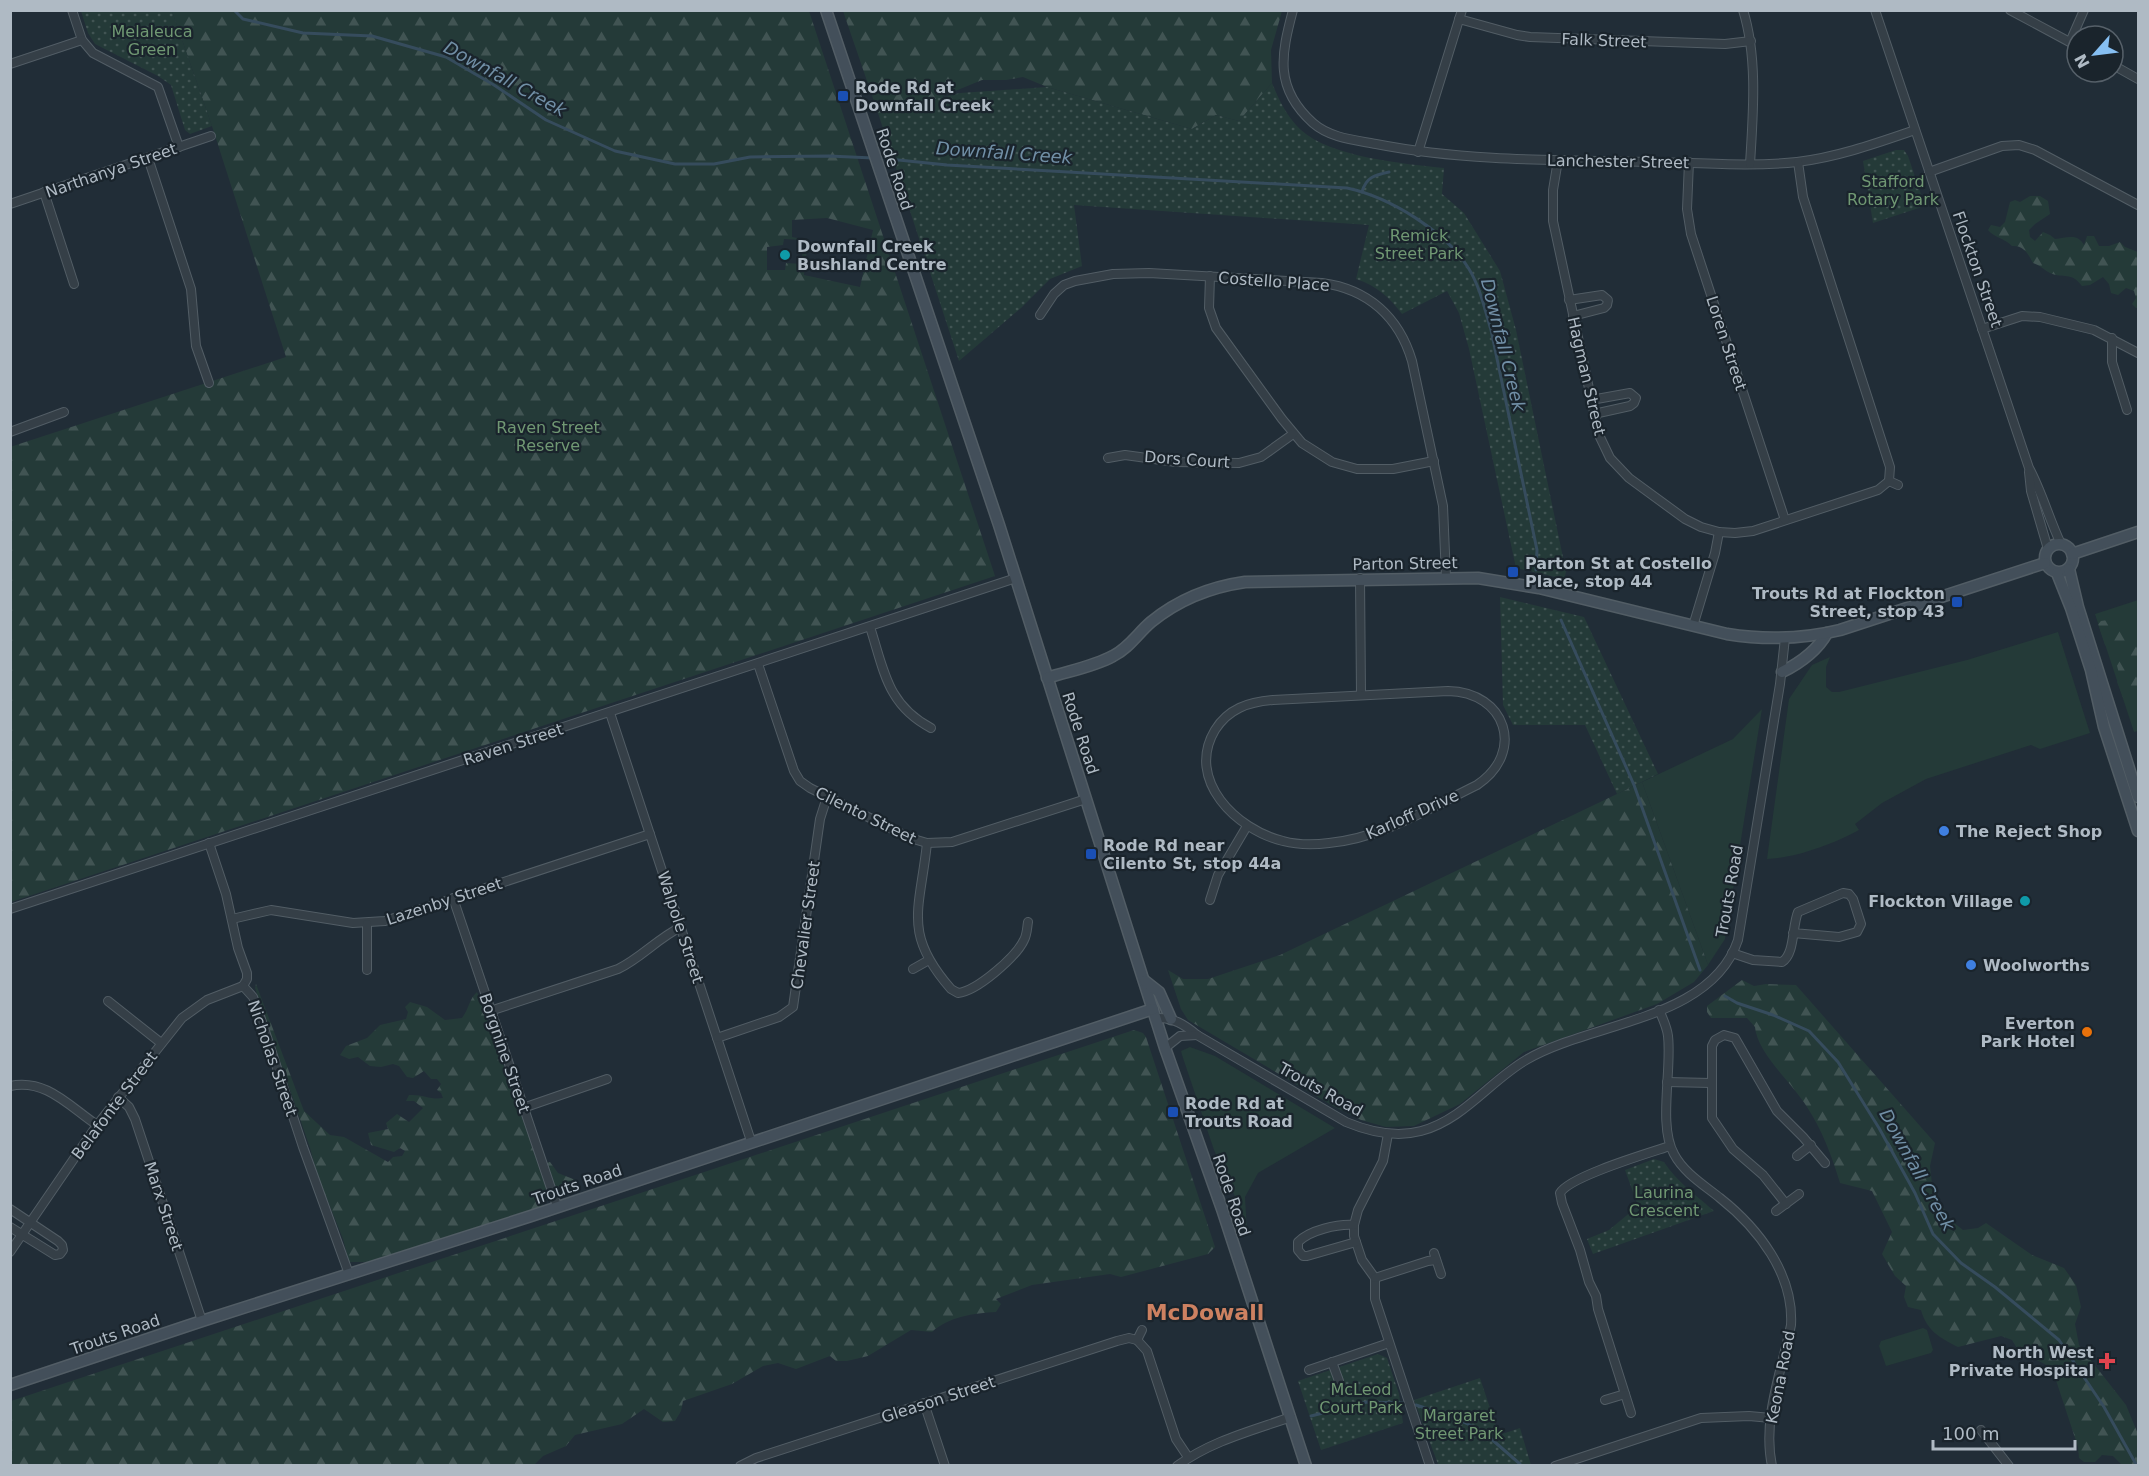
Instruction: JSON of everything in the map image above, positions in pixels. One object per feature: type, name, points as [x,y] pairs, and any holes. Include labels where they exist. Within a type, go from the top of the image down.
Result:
[{"type":"street","points":[[72,10],[82,40],[89,49],[158,87],[179,147]]},
{"type":"street","name":"Rode Road","points":[[826,10],[1016,578],[1165,1048],[1222,1209],[1306,1466]]},
{"type":"street","name":"Lanchester Street","points":[[1293,10],[1283,50],[1284,74],[1290,94],[1314,124],[1348,139],[1418,152],[1558,160],[1750,164],[1798,162],[1837,154],[1915,130]]},
{"type":"street","points":[[1743,10],[1751,41],[1750,164]]},
{"type":"street","name":"Flockton Street","points":[[1875,10],[2029,468],[2039,486],[2052,526],[2061,544]]},
{"type":"street","points":[[2010,10],[2065,40]]},
{"type":"street","points":[[1418,152],[1461,15]]},
{"type":"street","name":"Falk Street","points":[[1461,15],[1517,35],[1530,37],[1725,44],[1751,41]]},
{"type":"street","points":[[10,64],[82,40]]},
{"type":"street","points":[[2125,71],[2139,79]]},
{"type":"street","name":"Narthanya Street","points":[[10,204],[211,136]]},
{"type":"street","points":[[1929,172],[2002,146],[2019,145],[2035,150],[2139,206]]},
{"type":"street","points":[[148,158],[191,289],[196,346],[209,383]]},
{"type":"street","name":"Hagman Street","points":[[1558,160],[1553,190],[1553,221],[1569,300],[1599,435],[1605,449],[1621,471],[1685,519],[1701,527],[1735,533],[1753,531],[1878,490],[1889,481]]},
{"type":"street","name":"Loren Street","points":[[1689,162],[1688,209],[1691,234],[1785,520]]},
{"type":"street","points":[[1798,162],[1803,197],[1890,467],[1889,481],[1898,485]]},
{"type":"street","points":[[44,192],[74,284]]},
{"type":"street","name":"Costello Place","points":[[1040,315],[1059,289],[1075,281],[1130,272],[1337,285],[1360,293],[1379,306],[1395,323],[1408,347],[1445,520],[1446,577]]},
{"type":"street","points":[[1210,276],[1209,308],[1216,328],[1293,434],[1321,456],[1332,462],[1357,469],[1393,469],[1434,461]]},
{"type":"street","points":[[1569,300],[1602,295],[1608,300],[1604,308],[1573,316]]},
{"type":"street","points":[[1982,329],[2015,318],[2033,316],[2085,328],[2112,338],[2139,352]]},
{"type":"street","points":[[2112,338],[2112,362],[2127,410]]},
{"type":"street","points":[[1591,400],[1630,393],[1636,398],[1634,404],[1630,406],[1594,414]]},
{"type":"street","points":[[10,432],[64,412]]},
{"type":"street","name":"Dors Court","points":[[1108,458],[1125,455],[1176,462],[1239,463],[1261,457],[1293,434]]},
{"type":"street","name":"Flockton Street","points":[[2029,468],[2031,491],[2048,549]]},
{"type":"street","points":[[1693,626],[1719,532]]},
{"type":"street","points":[[2072,554],[2139,532]]},
{"type":"street","points":[[2057,573],[2069,568],[2073,562],[2068,547],[2061,544],[2048,549],[2044,555],[2045,563],[2050,570],[2057,573],[2072,608],[2091,670],[2102,718],[2135,793]]},
{"type":"street","points":[[1785,638],[1827,633],[2045,563]]},
{"type":"street","points":[[2069,568],[2078,607],[2135,793],[2139,831]]},
{"type":"street","name":"Raven Street","points":[[10,909],[1016,578]]},
{"type":"street","points":[[1360,578],[1361,695]]},
{"type":"street","name":"Parton Street","points":[[1047,678],[1114,656],[1167,610],[1190,598],[1220,586],[1257,580],[1478,578],[1522,585],[1740,636],[1785,638]]},
{"type":"street","points":[[870,627],[896,700],[908,713],[931,728]]},
{"type":"street","points":[[1782,672],[1797,664],[1821,644],[1827,633]]},
{"type":"street","name":"Trouts Road","points":[[10,1385],[751,1141],[1154,1013],[1187,1027],[1346,1122],[1388,1134],[1410,1133],[1440,1124],[1516,1066],[1535,1055],[1684,999],[1704,986],[1718,973],[1732,953],[1740,932],[1782,672],[1785,638]]},
{"type":"street","name":"Cilento Street","points":[[758,664],[794,771],[805,785],[910,838],[927,843],[943,844],[1086,798]]},
{"type":"street","name":"Karloff Drive","points":[[1459,691],[1476,696],[1491,706],[1500,719],[1505,742],[1501,759],[1491,774],[1477,785],[1391,827],[1365,836],[1327,843],[1296,843],[1272,838],[1247,826],[1226,808],[1209,780],[1206,761],[1213,733],[1224,718],[1238,708],[1254,702],[1361,695],[1459,691]]},
{"type":"street","name":"Walpole Street","points":[[610,713],[751,1141]]},
{"type":"street","name":"Chevalier Street","points":[[717,1038],[778,1017],[793,1007],[820,819],[827,797]]},
{"type":"street","points":[[1210,900],[1218,875],[1247,826]]},
{"type":"street","name":"Lazenby Street","points":[[232,919],[271,910],[367,924],[392,919],[650,834]]},
{"type":"street","name":"Nicholas Street","points":[[209,843],[226,894],[247,973],[243,986],[255,1000],[303,1147],[349,1274]]},
{"type":"street","points":[[927,843],[917,926],[920,943],[951,989],[958,993],[965,992],[1000,968],[1024,942],[1028,922]]},
{"type":"street","points":[[1732,953],[1753,960],[1782,962],[1789,956],[1793,933],[1796,916],[1800,910],[1845,893],[1852,897],[1861,924],[1857,932],[1839,937],[1793,933]]},
{"type":"street","name":"Borgnine Street","points":[[453,898],[557,1206]]},
{"type":"street","points":[[366,970],[367,924]]},
{"type":"street","points":[[490,1011],[618,969],[660,938],[681,927]]},
{"type":"street","points":[[913,969],[930,960]]},
{"type":"street","points":[[1144,981],[1159,992],[1171,1019]]},
{"type":"street","name":"Belafonte Street","points":[[10,1252],[97,1125],[182,1018],[197,1005],[243,986]]},
{"type":"street","points":[[108,1001],[161,1043]]},
{"type":"street","name":"Keona Road","points":[[1659,1010],[1668,1037],[1667,1123],[1670,1146],[1677,1160],[1688,1172],[1736,1210],[1750,1225],[1765,1245],[1781,1276],[1790,1304],[1791,1325],[1771,1418],[1772,1466]]},
{"type":"street","points":[[1165,1048],[1180,1036],[1197,1035]]},
{"type":"street","points":[[1786,1204],[1763,1175],[1733,1149],[1715,1125],[1711,1113],[1713,1042],[1721,1036],[1732,1036],[1777,1111],[1826,1163]]},
{"type":"street","points":[[523,1108],[607,1079]]},
{"type":"street","points":[[1667,1082],[1711,1083]]},
{"type":"street","points":[[10,1086],[31,1084],[49,1090],[97,1125]]},
{"type":"street","name":"Marx Street","points":[[118,1097],[129,1107],[135,1119],[202,1321]]},
{"type":"street","points":[[1388,1134],[1383,1161],[1358,1210],[1354,1225],[1356,1242],[1364,1264],[1375,1278],[1374,1294],[1430,1466]]},
{"type":"street","points":[[1797,1156],[1810,1145]]},
{"type":"street","points":[[1631,1413],[1595,1293],[1589,1282],[1560,1193],[1566,1186],[1603,1169],[1670,1146]]},
{"type":"street","points":[[1776,1211],[1798,1194]]},
{"type":"street","points":[[10,1209],[60,1243],[64,1248],[62,1253],[55,1255],[10,1227]]},
{"type":"street","points":[[1354,1225],[1338,1226],[1305,1236],[1299,1242],[1298,1250],[1307,1257],[1356,1242]]},
{"type":"street","points":[[1375,1278],[1435,1257],[1441,1274]]},
{"type":"street","points":[[1143,1330],[1137,1340],[1147,1351],[1176,1438],[1188,1457]]},
{"type":"street","name":"Gleason Street","points":[[740,1466],[756,1458],[1124,1339],[1137,1340]]},
{"type":"street","points":[[1309,1370],[1389,1343]]},
{"type":"street","points":[[1332,1362],[1339,1382]]},
{"type":"street","points":[[1605,1400],[1625,1394]]},
{"type":"street","points":[[924,1403],[945,1466]]},
{"type":"street","points":[[1555,1466],[1701,1418],[1739,1416],[1771,1418]]},
{"type":"street","points":[[1176,1466],[1217,1442],[1290,1417]]},
{"type":"street","points":[[1981,1430],[2009,1466]]},
{"type":"green space","name":"Melaleuca Green","points":[[81,11],[172,11],[212,126],[190,134],[185,130],[171,85],[95,44],[88,33]]},
{"type":"green space","name":"Raven Street Reserve","points":[[172,11],[809,11],[995,576],[11,902],[10,447],[286,357],[212,126]],"holes":[[[827,218],[873,230],[860,287],[804,275],[808,240],[792,237],[792,220]],[[784,239],[804,240],[801,264],[786,263],[785,270],[767,270],[767,247],[783,245]]]},
{"type":"green space","points":[[843,11],[1282,11],[1271,50],[1272,83],[1239,121],[1216,115],[1192,129],[1047,87],[1023,77],[982,80],[943,96],[934,106],[891,119],[878,113]]},
{"type":"green space","name":"Remick Street Park","points":[[1272,83],[1292,120],[1301,130],[1330,147],[1369,158],[1444,168],[1442,194],[1464,213],[1500,271],[1516,330],[1566,572],[1564,579],[1516,568],[1469,349],[1459,313],[1447,291],[1402,314],[1382,293],[1356,279],[1369,225],[1074,205],[1082,266],[1050,279],[1021,308],[959,361],[878,113],[960,93],[1047,87],[1192,129],[1216,115],[1239,121]]},
{"type":"green space","name":"Stafford Rotary Park","points":[[1896,150],[1904,150],[1908,156],[1925,206],[1873,223],[1863,161]]},
{"type":"green space","points":[[2030,196],[2040,196],[2048,201],[2050,214],[2029,230],[2030,237],[2035,241],[2043,232],[2055,239],[2075,238],[2084,245],[2087,236],[2094,236],[2099,246],[2109,246],[2120,242],[2125,247],[2138,252],[2138,308],[2132,304],[2136,298],[2134,291],[2126,288],[2118,295],[2111,293],[2109,284],[2103,277],[2090,285],[2082,286],[2074,278],[2050,273],[2033,263],[2023,249],[2012,246],[1988,230],[1991,225],[2000,227],[2005,222],[2010,202],[2015,200],[2020,202]]},
{"type":"green space","points":[[1500,597],[1584,617],[1658,774],[1617,794],[1585,725],[1513,725],[1503,705]]},
{"type":"green space","points":[[2138,600],[2138,731],[2134,732],[2095,614]]},
{"type":"green space","points":[[2108,620],[2115,622],[2127,640],[2138,639],[2138,700],[2135,695],[2126,699],[2123,697],[2117,682],[2120,678],[2113,649],[2105,645],[2098,624]]},
{"type":"green space","points":[[2058,632],[2090,733],[2040,749],[2031,745],[1926,779],[1882,803],[1855,824],[1859,830],[1802,853],[1767,859],[1789,699],[1812,665],[1830,657],[1826,667],[1826,687],[1832,692],[1839,692],[1967,660]]},
{"type":"green space","points":[[1762,709],[1725,939],[1708,965],[1642,782],[1733,739]]},
{"type":"green space","points":[[1642,782],[1708,965],[1694,982],[1657,1004],[1524,1052],[1460,1104],[1414,1126],[1386,1127],[1361,1120],[1333,1106],[1188,1020],[1181,1009],[1168,970],[1183,979],[1208,979],[1280,955]]},
{"type":"green space","points":[[1742,980],[1754,986],[1796,985],[1935,1143],[1930,1166],[1932,1184],[1949,1219],[1963,1230],[1978,1228],[1986,1223],[2032,1255],[2064,1268],[2076,1285],[2081,1307],[2075,1324],[2079,1345],[2126,1405],[2138,1434],[2138,1465],[2122,1465],[2113,1456],[2102,1455],[2095,1462],[2084,1462],[2079,1458],[2078,1447],[2052,1368],[2033,1358],[2021,1355],[2012,1340],[2001,1336],[1958,1347],[1930,1328],[1921,1310],[1908,1307],[1904,1297],[1906,1286],[1895,1276],[1882,1254],[1892,1232],[1872,1191],[1840,1183],[1834,1163],[1812,1116],[1801,1098],[1769,1058],[1757,1037],[1755,1027],[1747,1018],[1711,1018],[1707,1012],[1707,1006]]},
{"type":"green space","points":[[256,984],[304,1111],[330,1135],[344,1137],[388,1162],[393,1157],[402,1156],[405,1151],[400,1148],[394,1152],[371,1145],[368,1133],[388,1129],[386,1123],[397,1114],[409,1122],[423,1108],[414,1101],[406,1101],[409,1095],[443,1098],[437,1090],[441,1084],[437,1079],[431,1079],[424,1071],[413,1078],[407,1077],[399,1066],[393,1064],[381,1067],[370,1066],[358,1057],[349,1059],[340,1055],[346,1046],[367,1038],[380,1025],[406,1019],[408,1012],[405,1007],[410,1002],[427,1007],[445,1020],[462,1018],[477,992],[539,1164],[550,1162],[558,1173],[578,1181],[576,1187],[563,1192],[556,1190],[539,1208],[370,1262],[349,1262],[343,1239],[317,1174],[255,988]]},
{"type":"green space","points":[[1134,1030],[1143,1033],[1146,1037],[1215,1247],[1208,1254],[1121,1277],[1110,1274],[1032,1285],[996,1299],[1001,1304],[996,1312],[962,1317],[932,1332],[911,1330],[868,1356],[836,1361],[830,1356],[796,1369],[778,1363],[763,1366],[732,1384],[683,1401],[681,1411],[675,1421],[663,1422],[644,1409],[622,1424],[575,1435],[566,1446],[543,1456],[534,1465],[11,1465],[11,1401]]},
{"type":"green space","points":[[1190,1047],[1215,1056],[1335,1128],[1258,1173],[1245,1197],[1247,1231],[1242,1212],[1214,1150],[1182,1055],[1181,1051]]},
{"type":"green space","name":"Laurina Crescent","points":[[1654,1159],[1664,1162],[1681,1182],[1714,1211],[1593,1254],[1587,1239],[1609,1230],[1638,1206],[1625,1170]]},
{"type":"green space","points":[[1923,1328],[1927,1330],[1933,1350],[1931,1353],[1886,1366],[1879,1346],[1881,1341]]},
{"type":"green space","name":"McLeod Court Park","points":[[1378,1354],[1387,1358],[1399,1394],[1403,1423],[1321,1450],[1298,1381]]},
{"type":"green space","name":"Margaret Street Park","points":[[1480,1378],[1499,1435],[1520,1428],[1531,1465],[1438,1464],[1414,1400]]},
{"type":"waterway","name":"Downfall Creek","points":[[234,10],[243,19],[303,33],[372,36],[446,57],[494,85],[546,120],[615,151],[675,164],[714,164],[750,157],[873,158]]},
{"type":"waterway","name":"Downfall Creek","points":[[879,158],[947,165],[1347,188],[1381,199],[1415,218],[1431,229],[1459,255],[1473,276],[1479,291],[1491,330],[1537,550],[1536,570]]},
{"type":"waterway","points":[[1362,192],[1366,183],[1372,178],[1389,172]]},
{"type":"waterway","name":"Downfall Creek","points":[[1561,620],[1634,785],[1700,970]]},
{"type":"waterway","name":"Downfall Creek","points":[[1725,996],[1737,1003],[1773,1015],[1809,1031],[1838,1062],[1879,1128],[1915,1193],[1933,1234],[1961,1263],[1995,1287],[2059,1340],[2104,1407],[2137,1466]]},
{"type":"waterway","points":[[1311,1416],[1367,1402],[1403,1403]]},
{"type":"waterway","points":[[1416,1405],[1450,1416],[1481,1430],[1520,1464]]},
{"type":"place","name":"Rode Rd at Downfall Creek","points":[[843,96]]},
{"type":"place","name":"Downfall Creek Bushland Centre","points":[[785,255]]},
{"type":"place","name":"Parton St at Costello Place, stop 44","points":[[1513,572]]},
{"type":"place","name":"Trouts Rd at Flockton Street, stop 43","points":[[1957,602]]},
{"type":"place","name":"The Reject Shop","points":[[1944,831]]},
{"type":"place","name":"Rode Rd near Cilento St, stop 44a","points":[[1091,854]]},
{"type":"place","name":"Flockton Village","points":[[2025,901]]},
{"type":"place","name":"Woolworths","points":[[1971,965]]},
{"type":"place","name":"Everton Park Hotel","points":[[2087,1032]]},
{"type":"place","name":"Rode Rd at Trouts Road","points":[[1173,1112]]},
{"type":"place","name":"North West Private Hospital","points":[[2107,1361]]},
{"type":"district","name":"McDowall","points":[[1205,1312]]}]
